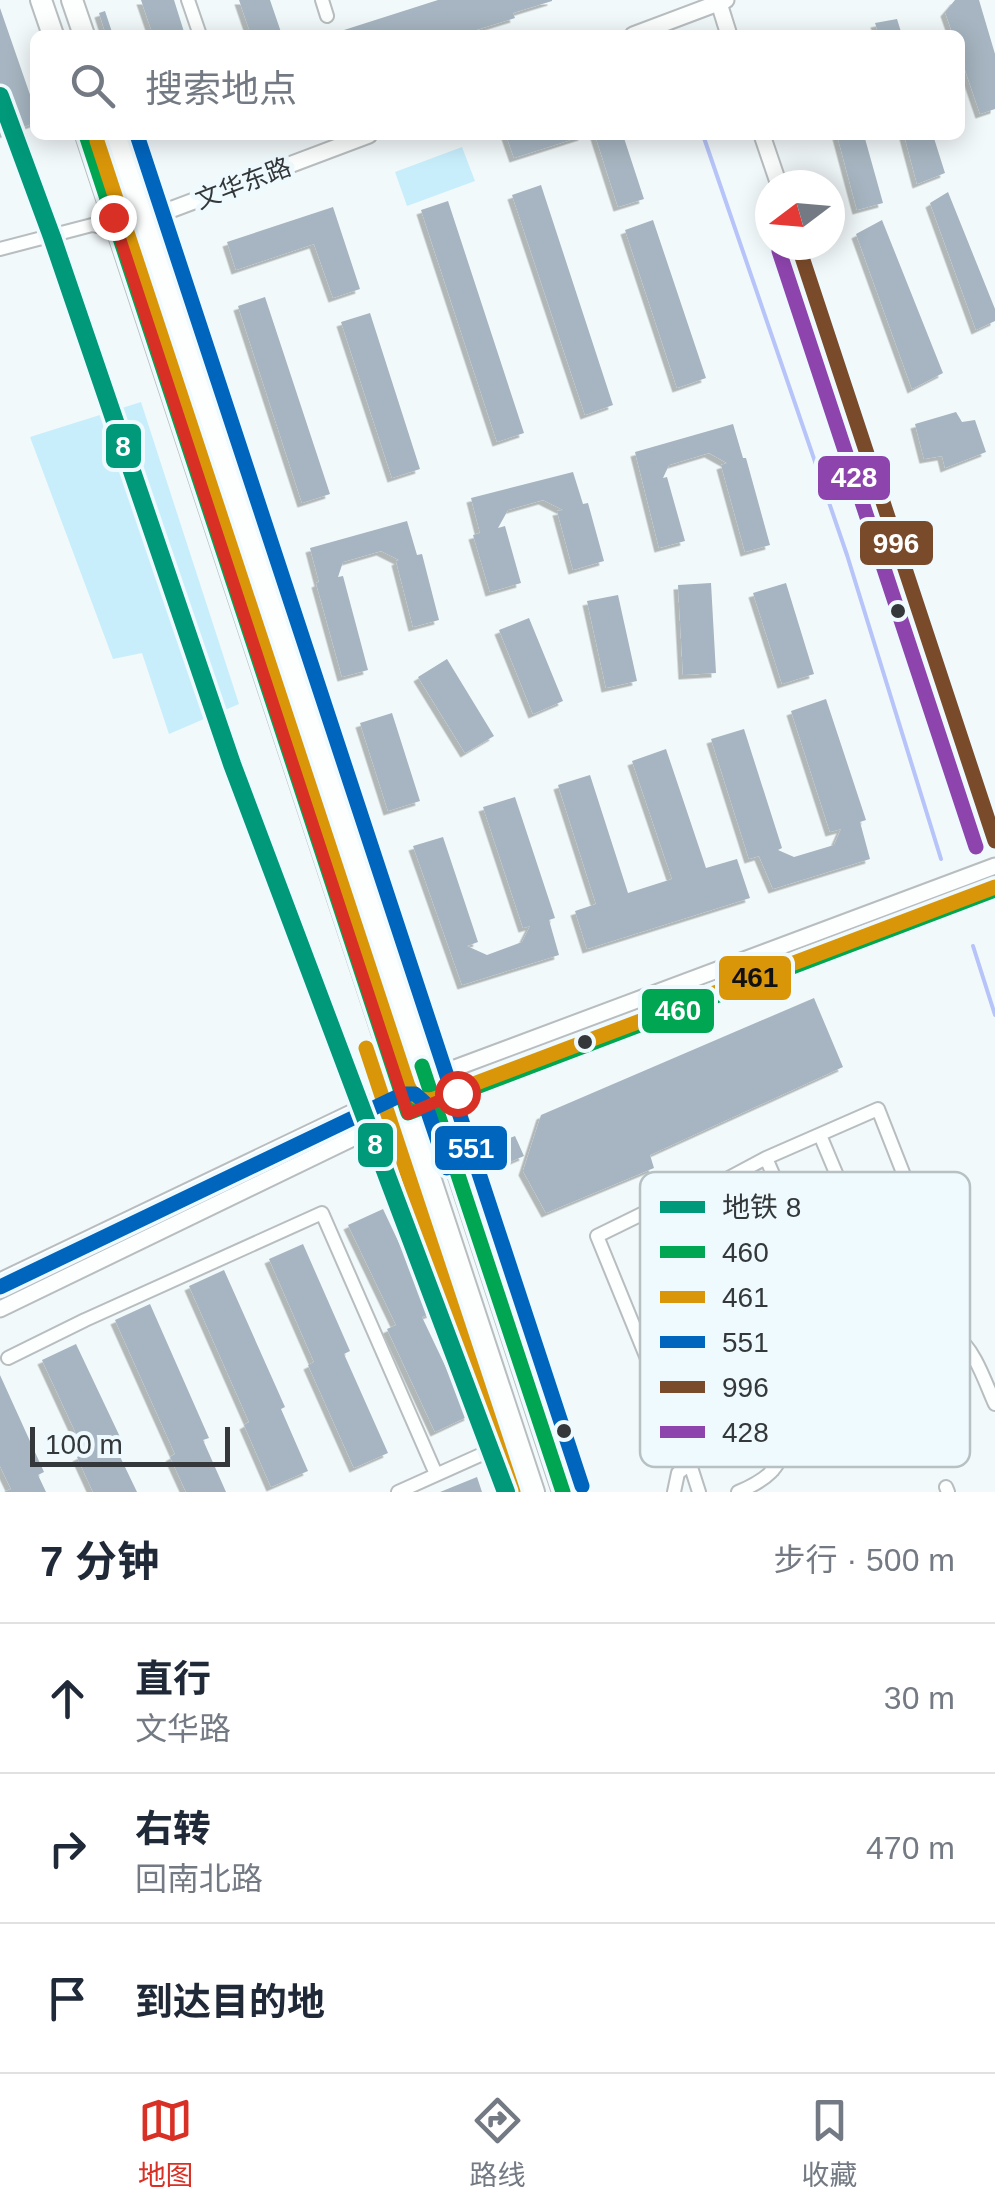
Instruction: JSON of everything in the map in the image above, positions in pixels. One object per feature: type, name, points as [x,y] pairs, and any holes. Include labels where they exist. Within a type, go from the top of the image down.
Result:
[{"type":"main road","points":[[41,0],[51,30]]},
{"type":"main road","points":[[72,0],[82,30]]},
{"type":"main road","points":[[88,140],[534,1492]]},
{"type":"main road","points":[[118,140],[563,1492]]},
{"type":"street","points":[[188,0],[198,30]]},
{"type":"street","points":[[322,0],[327,16]]},
{"type":"street","points":[[646,30],[721,1],[728,30]]},
{"type":"street","name":"文华东路","points":[[0,250],[92,225],[117,230],[355,140]]},
{"type":"street","points":[[764,140],[774,170]]},
{"type":"street","points":[[803,260],[995,842]]},
{"type":"street","points":[[0,1281],[427,1080],[995,866]]},
{"type":"street","points":[[0,1309],[434,1103],[995,890]]},
{"type":"street","points":[[740,1172],[878,1109],[903,1172]]},
{"type":"street","points":[[820,1134],[835,1172]]},
{"type":"street","points":[[766,1158],[772,1172]]},
{"type":"street","points":[[8,1358],[322,1212],[436,1474]]},
{"type":"street","points":[[640,1215],[597,1236],[640,1341]]},
{"type":"street","points":[[970,1353],[995,1404]]},
{"type":"street","points":[[398,1492],[516,1439]]},
{"type":"street","points":[[674,1492],[678,1473],[686,1467]]},
{"type":"street","points":[[691,1467],[699,1492]]},
{"type":"street","points":[[738,1492],[756,1484],[775,1467]]},
{"type":"shaded area","points":[[462,147],[475,181],[407,206],[395,172]]},
{"type":"shaded area","points":[[141,402],[239,704],[169,734],[142,653],[113,659],[30,437]]},
{"type":"building","points":[[141,0],[174,0],[183,30],[151,30]]},
{"type":"building","points":[[239,0],[270,0],[280,30],[249,30]]},
{"type":"building","points":[[438,0],[552,0],[513,13],[515,18],[476,30],[344,30]]},
{"type":"building","points":[[955,0],[979,0],[995,54],[995,109],[980,114],[965,70],[965,30],[951,30],[945,12]]},
{"type":"building","points":[[0,8],[30,95],[30,125],[0,135]]},
{"type":"building","points":[[105,11],[111,30],[104,30],[99,13]]},
{"type":"building","points":[[897,19],[900,30],[877,30],[875,23]]},
{"type":"building","points":[[508,140],[570,140],[514,158]]},
{"type":"building","points":[[597,140],[625,140],[644,199],[618,207]]},
{"type":"building","points":[[838,140],[865,140],[883,203],[857,210]]},
{"type":"building","points":[[905,140],[935,140],[945,173],[917,184]]},
{"type":"building","points":[[541,185],[613,405],[585,415],[512,195]]},
{"type":"building","points":[[948,192],[995,309],[995,321],[976,330],[930,203]]},
{"type":"building","points":[[448,201],[524,433],[497,442],[421,210]]},
{"type":"building","points":[[333,207],[360,289],[333,298],[314,244],[236,270],[227,242]]},
{"type":"building","points":[[653,220],[706,378],[677,388],[625,230]]},
{"type":"building","points":[[882,220],[943,373],[912,389],[856,234]]},
{"type":"building","points":[[265,297],[330,494],[302,503],[238,306]]},
{"type":"building","points":[[370,313],[420,469],[392,478],[341,322]]},
{"type":"building","points":[[956,412],[962,422],[975,420],[986,452],[945,468],[942,456],[924,459],[915,424]]},
{"type":"building","points":[[733,424],[770,545],[745,552],[721,465],[727,463],[709,453],[669,465],[663,478],[667,477],[685,541],[659,548],[635,452]]},
{"type":"building","points":[[573,472],[583,504],[588,503],[604,561],[573,570],[557,511],[563,510],[543,500],[508,510],[498,528],[505,526],[521,583],[490,592],[473,535],[480,533],[471,498]]},
{"type":"building","points":[[407,521],[417,555],[422,554],[439,620],[413,627],[396,561],[399,560],[381,551],[343,562],[338,577],[343,576],[368,670],[342,677],[310,548]]},
{"type":"building","points":[[711,583],[716,673],[683,675],[678,585]]},
{"type":"building","points":[[786,583],[814,674],[782,684],[753,593]]},
{"type":"building","points":[[618,595],[637,681],[606,688],[587,601]]},
{"type":"building","points":[[529,618],[563,701],[533,714],[499,630]]},
{"type":"building","points":[[447,659],[494,736],[465,753],[418,677]]},
{"type":"building","points":[[826,699],[866,820],[860,822],[870,859],[773,889],[759,856],[749,859],[711,739],[744,729],[782,848],[778,850],[794,857],[834,845],[841,829],[830,832],[791,711]]},
{"type":"building","points":[[392,713],[420,801],[388,811],[360,723]]},
{"type":"building","points":[[666,749],[706,868],[737,859],[750,898],[587,949],[575,911],[596,904],[558,785],[590,775],[628,893],[672,879],[632,761]]},
{"type":"building","points":[[515,797],[555,918],[549,920],[559,955],[462,985],[413,846],[443,837],[478,942],[467,946],[487,955],[522,942],[530,926],[523,928],[483,807]]},
{"type":"building","points":[[814,998],[843,1067],[650,1155],[654,1168],[546,1213],[523,1171],[541,1115]]},
{"type":"building","points":[[515,1136],[524,1156],[510,1162],[502,1141]]},
{"type":"building","points":[[383,1209],[432,1313],[422,1317],[469,1416],[435,1432],[387,1329],[396,1325],[348,1225]]},
{"type":"building","points":[[303,1244],[350,1351],[344,1354],[388,1453],[354,1468],[308,1365],[314,1362],[269,1259]]},
{"type":"building","points":[[224,1270],[285,1407],[281,1409],[308,1471],[271,1487],[244,1425],[249,1422],[189,1286]]},
{"type":"building","points":[[150,1304],[209,1438],[203,1440],[226,1492],[186,1492],[170,1457],[175,1454],[115,1320]]},
{"type":"building","points":[[76,1344],[121,1439],[113,1442],[137,1492],[93,1492],[77,1457],[85,1453],[42,1360]]},
{"type":"building","points":[[0,1375],[44,1472],[38,1475],[46,1492],[4,1492],[11,1489],[0,1466]]},
{"type":"building","points":[[477,1477],[482,1492],[440,1492]]},
{"type":"waterway","points":[[705,140],[847,555],[941,859]]},
{"type":"waterway","points":[[973,946],[995,1015]]},
{"type":"metro line","name":"8","points":[[0,96],[232,764],[506,1492]]},
{"type":"transit line","name":"460","points":[[88,140],[408,1113],[995,890]]},
{"type":"transit line","name":"551","points":[[139,140],[582,1486]]},
{"type":"transit line","name":"461","points":[[97,141],[408,1086],[415,1096],[434,1099],[995,887]]},
{"type":"transit line","name":"428","points":[[782,260],[976,847]]},
{"type":"transit line","name":"996","points":[[803,260],[995,841]]},
{"type":"transit line","name":"461","points":[[366,1048],[513,1492]]},
{"type":"transit line","name":"460","points":[[422,1066],[563,1492]]},
{"type":"transit line","name":"551","points":[[0,1287],[403,1094],[415,1094],[425,1103],[447,1168]]},
{"type":"route","points":[[113,217],[408,1114],[457,1093]]}]
